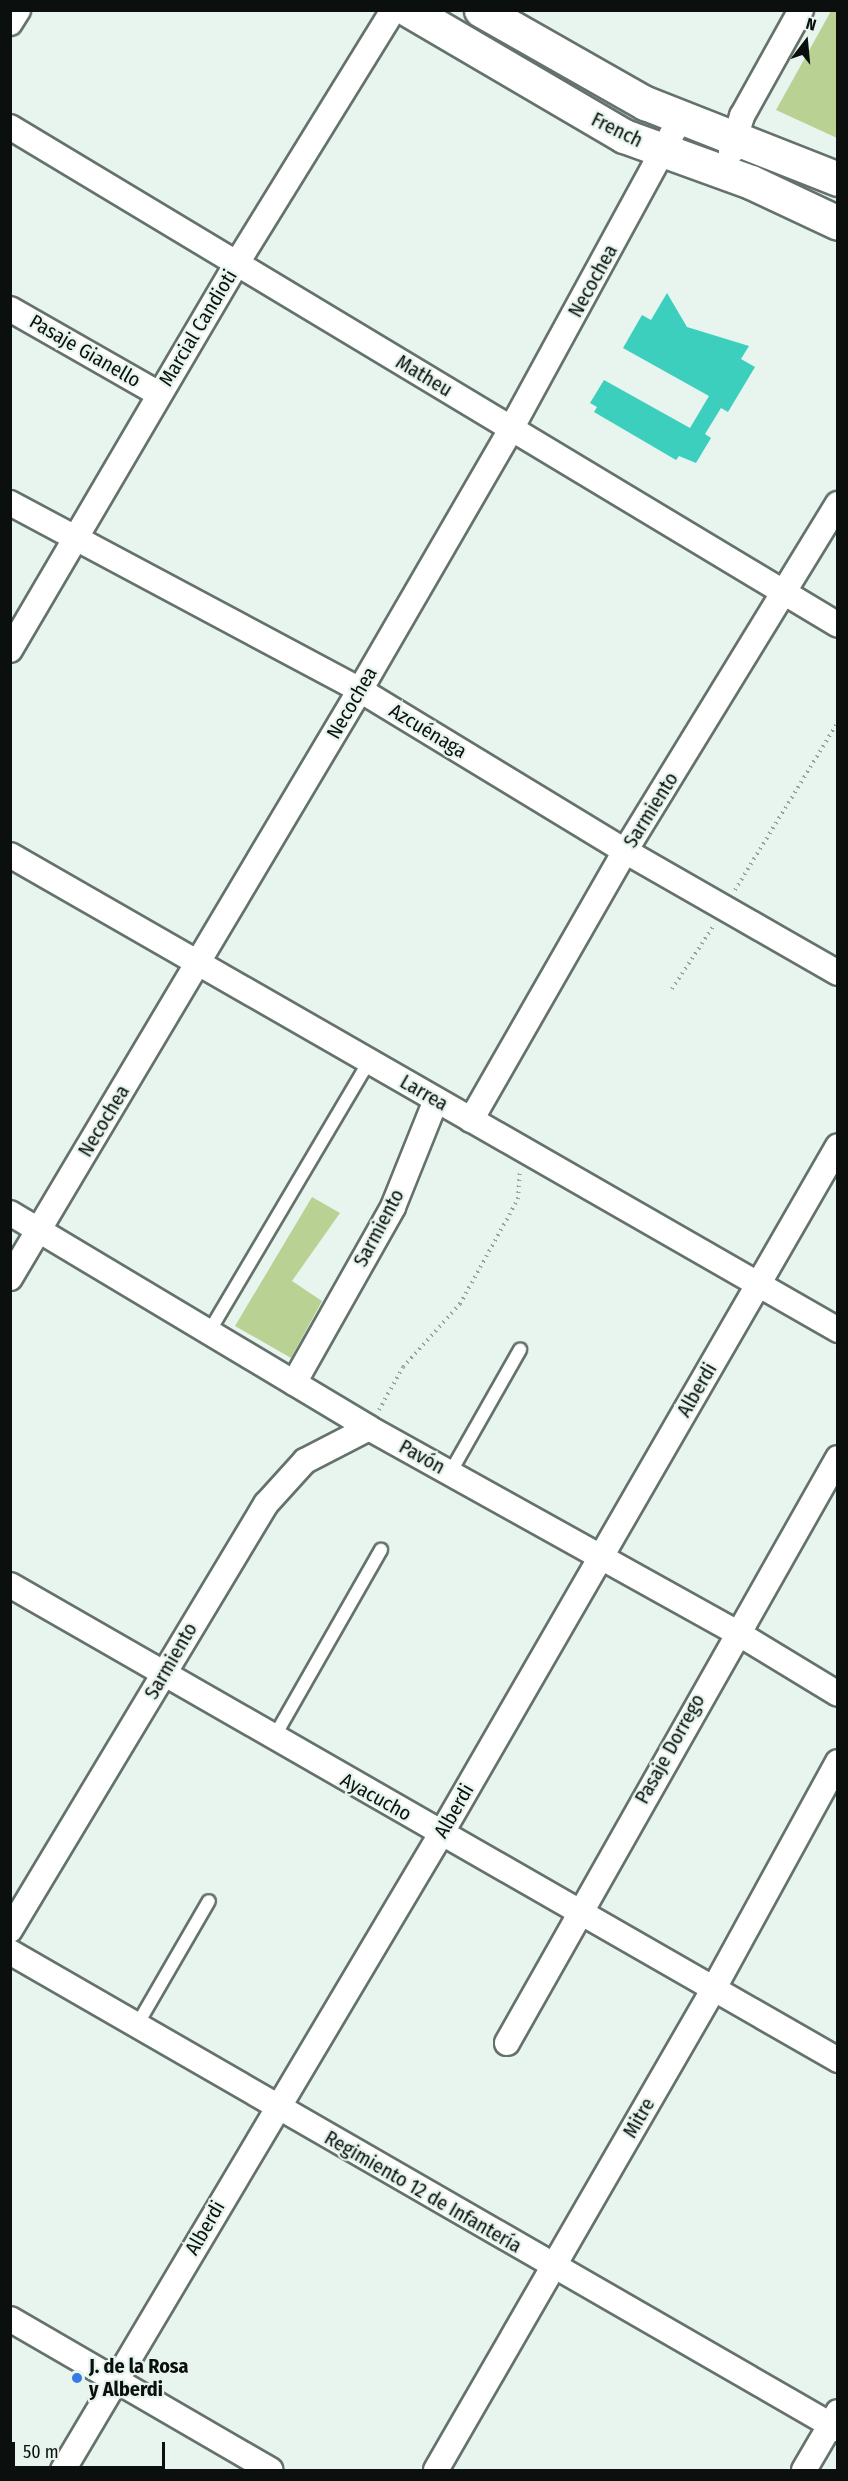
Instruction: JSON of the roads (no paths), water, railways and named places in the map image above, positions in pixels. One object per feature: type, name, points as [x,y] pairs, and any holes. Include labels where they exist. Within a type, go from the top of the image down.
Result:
[{"type":"main road","name":"French","points":[[409,10],[597,122],[665,152],[727,172],[837,223]]},
{"type":"main road","name":"French","points":[[481,10],[618,90],[680,119],[733,140],[763,148],[837,180]]},
{"type":"street","points":[[10,23],[18,10]]},
{"type":"street","name":"Marcial Candioti","points":[[10,650],[237,263],[393,10]]},
{"type":"street","points":[[727,172],[733,140],[742,116],[801,10]]},
{"type":"street","name":"Necochea","points":[[10,1278],[360,690],[511,429],[665,152],[680,119]]},
{"type":"street","name":"Matheu","points":[[10,127],[837,625]]},
{"type":"street","name":"Pasaje Gianello","points":[[10,309],[159,394]]},
{"type":"street","name":"Azcuénaga","points":[[10,502],[75,539],[360,690],[625,851],[837,973]]},
{"type":"street","name":"Sarmiento","points":[[471,1120],[625,851],[785,593],[837,504]]},
{"type":"street","name":"Larrea","points":[[10,855],[837,1330]]},
{"type":"street","name":"Sarmiento","points":[[294,1383],[393,1207],[436,1100]]},
{"type":"street","name":"Alberdi","points":[[63,2470],[277,2106],[441,1834],[837,1146]]},
{"type":"street","name":"Pavón","points":[[10,1213],[369,1428],[736,1632],[837,1694]]},
{"type":"street","name":"Sarmiento","points":[[10,1930],[241,1542],[282,1483],[304,1461],[369,1428]]},
{"type":"street","name":"Pasaje Dorrego","points":[[507,2043],[736,1632],[837,1458]]},
{"type":"street","name":"Ayacucho","points":[[10,1585],[273,1739],[837,2060]]},
{"type":"street","name":"Mitre","points":[[436,2470],[713,1990],[837,1762]]},
{"type":"street","name":"Regimiento 12 de Infantería","points":[[10,1952],[553,2267],[835,2422]]},
{"type":"street","points":[[10,2319],[270,2470]]},
{"type":"street","points":[[804,2470],[835,2422]]},
{"type":"lane","points":[[209,1332],[369,1061]]},
{"type":"lane","points":[[450,1473],[520,1350]]},
{"type":"lane","points":[[273,1739],[381,1550]]},
{"type":"lane","points":[[138,2025],[209,1901]]},
{"type":"place","name":"J. de la Rosa y Alberdi","points":[[77,2378]]}]
